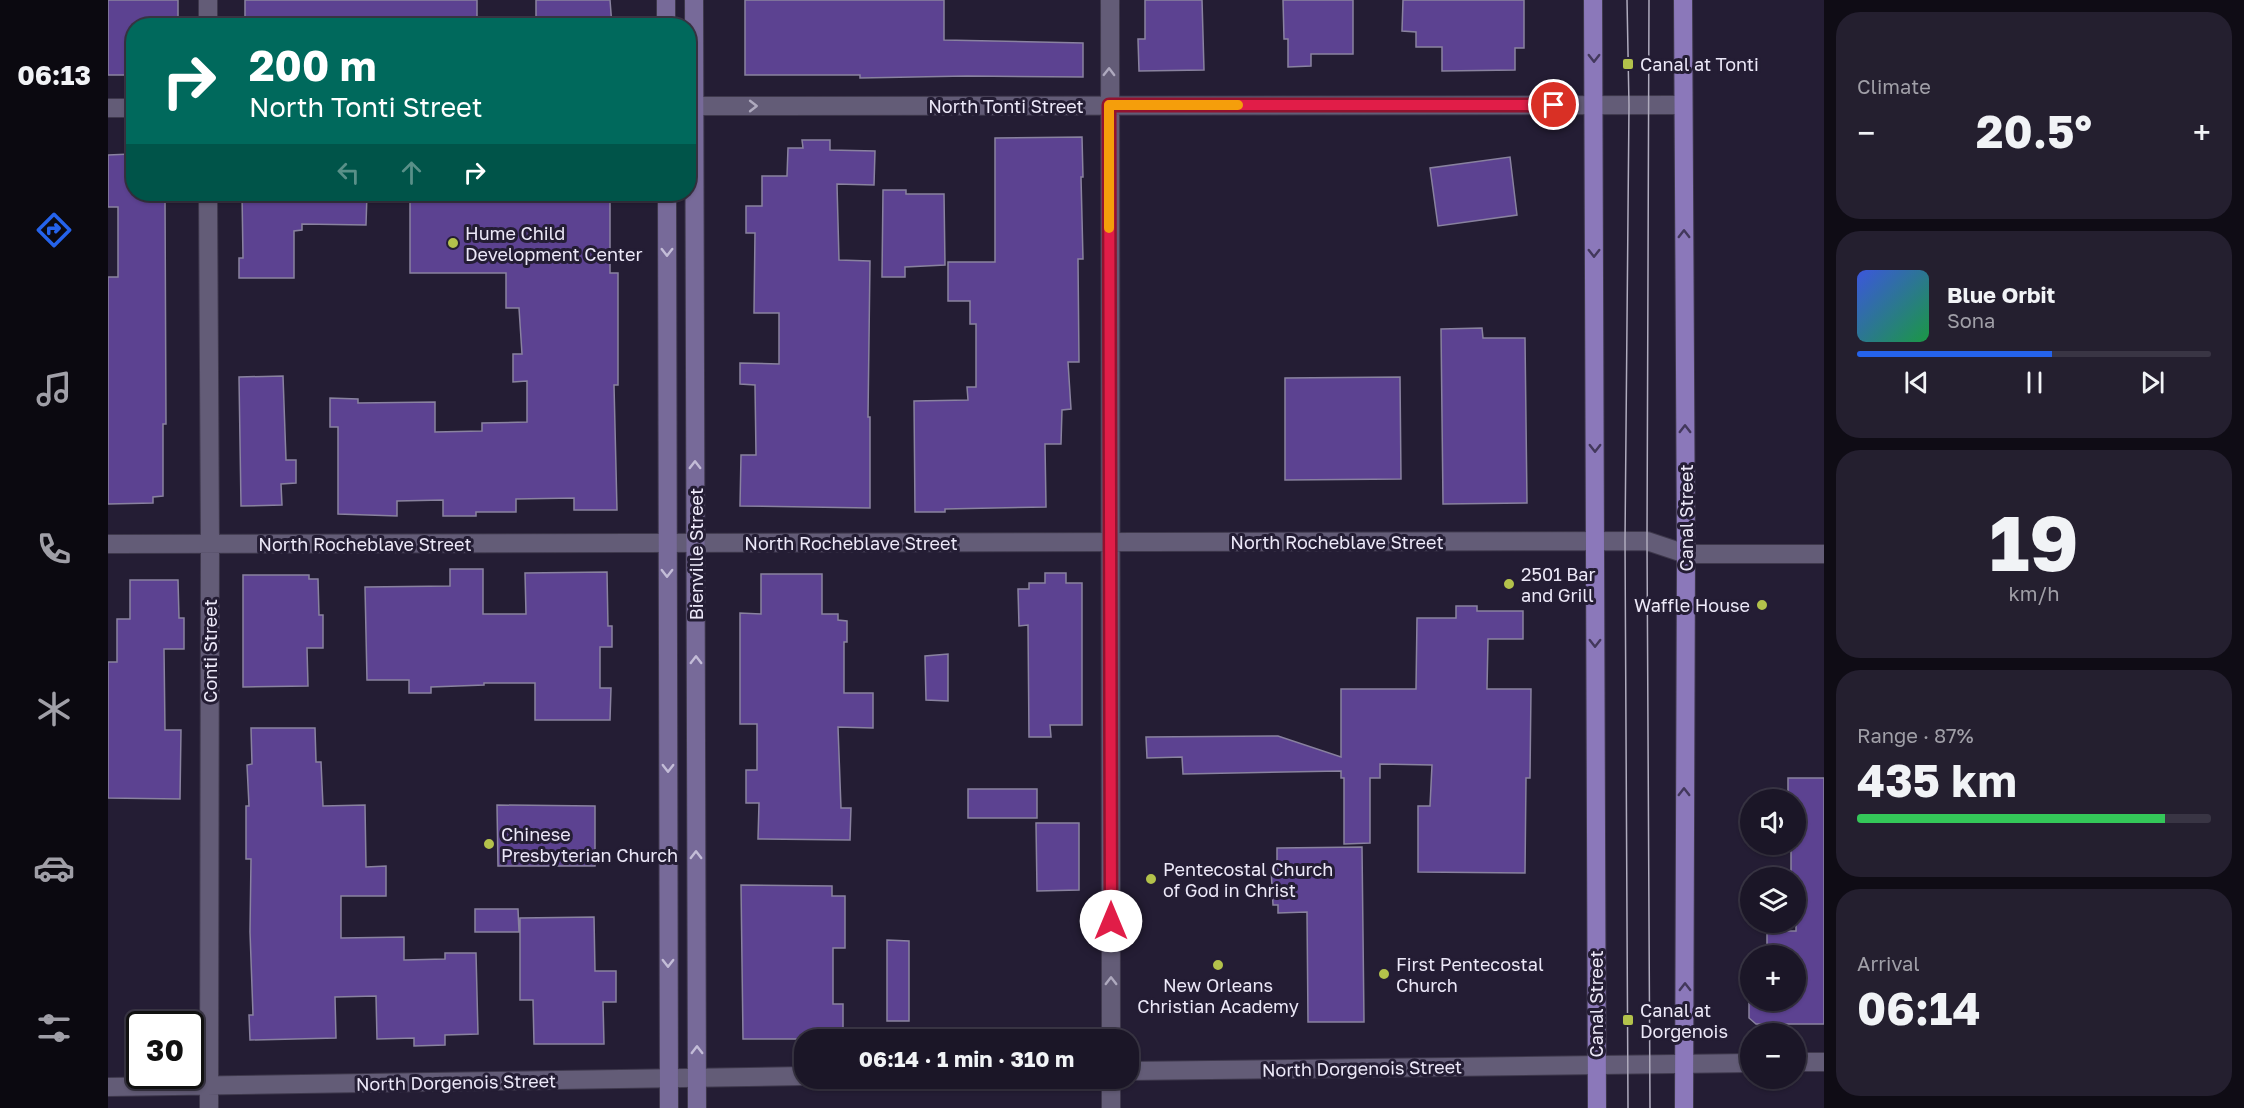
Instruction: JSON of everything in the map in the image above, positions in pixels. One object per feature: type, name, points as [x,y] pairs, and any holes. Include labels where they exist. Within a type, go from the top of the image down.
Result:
[{"type":"main road","name":"Canal Street","points":[[1593,0],[1597,1108]]},
{"type":"main road","name":"Canal Street","points":[[1683,0],[1686,554],[1684,1108]]},
{"type":"street","points":[[208,0],[208,18]]},
{"type":"street","points":[[666,0],[666,18]]},
{"type":"street","name":"Bienville Street","points":[[694,0],[694,18]]},
{"type":"street","points":[[1110,0],[1111,1029]]},
{"type":"street","name":"North Tonti Street","points":[[696,106],[1683,105]]},
{"type":"street","points":[[108,108],[126,108]]},
{"type":"street","name":"Conti Street","points":[[208,201],[209,1108]]},
{"type":"street","name":"Bienville Street","points":[[667,201],[669,1108]]},
{"type":"street","name":"Bienville Street","points":[[693,201],[697,1108]]},
{"type":"street","name":"North Rocheblave Street","points":[[108,544],[1647,541],[1686,554],[1824,554]]},
{"type":"street","points":[[1806,1062],[1824,1062]]},
{"type":"street","name":"North Dorgenois Street","points":[[1139,1071],[1740,1063]]},
{"type":"street","name":"North Dorgenois Street","points":[[108,1087],[794,1076]]},
{"type":"street","points":[[1111,1089],[1111,1108]]},
{"type":"building","points":[[108,0],[178,0],[178,18],[126,18],[126,75],[108,75]]},
{"type":"building","points":[[245,0],[477,0],[477,18],[245,18]]},
{"type":"building","points":[[536,0],[610,0],[611,18],[536,18]]},
{"type":"building","points":[[745,0],[944,0],[944,40],[1083,43],[1083,77],[860,78],[860,75],[745,75]]},
{"type":"building","points":[[1145,0],[1202,0],[1204,70],[1139,71],[1138,39],[1145,39]]},
{"type":"building","points":[[1283,0],[1353,0],[1353,54],[1311,54],[1311,66],[1288,67],[1288,39],[1284,39]]},
{"type":"building","points":[[1403,0],[1524,0],[1524,48],[1515,48],[1515,70],[1442,71],[1442,47],[1416,47],[1416,32],[1402,31]]},
{"type":"building","points":[[1082,137],[1083,259],[1078,259],[1079,362],[1068,362],[1071,409],[1062,410],[1061,444],[1045,444],[1046,507],[945,509],[945,512],[915,512],[914,401],[968,400],[967,387],[976,387],[976,324],[970,324],[970,301],[948,301],[948,262],[995,262],[995,138]]},
{"type":"building","points":[[802,140],[830,140],[830,150],[875,151],[874,185],[837,184],[839,260],[870,261],[868,417],[870,417],[870,508],[740,506],[741,455],[756,455],[755,385],[740,384],[740,363],[779,364],[779,313],[754,313],[755,233],[746,233],[746,206],[762,206],[762,176],[787,176],[788,148],[803,148]]},
{"type":"building","points":[[126,154],[126,201],[165,201],[166,424],[163,424],[163,496],[153,497],[153,503],[108,504],[108,277],[118,277],[118,207],[108,207],[108,155]]},
{"type":"building","points":[[1510,157],[1517,215],[1438,226],[1430,168]]},
{"type":"building","points":[[883,190],[906,190],[906,194],[944,194],[945,265],[905,267],[905,277],[882,277]]},
{"type":"building","points":[[242,201],[367,201],[366,225],[302,224],[302,230],[294,231],[294,278],[239,278],[239,258],[243,258]]},
{"type":"building","points":[[410,201],[610,201],[610,273],[618,273],[618,385],[614,385],[617,510],[574,510],[574,498],[516,499],[516,512],[476,512],[476,516],[443,516],[443,500],[397,501],[397,516],[338,514],[338,427],[330,427],[330,398],[358,399],[358,403],[435,402],[435,432],[482,431],[482,423],[527,422],[527,381],[513,382],[513,354],[522,354],[519,308],[506,308],[506,273],[410,273]]},
{"type":"building","points":[[1482,328],[1483,338],[1525,338],[1527,503],[1443,504],[1441,329]]},
{"type":"building","points":[[283,376],[286,460],[296,460],[296,483],[281,484],[282,505],[241,506],[239,377]]},
{"type":"building","points":[[1400,377],[1401,479],[1285,480],[1285,378]]},
{"type":"building","points":[[450,569],[483,569],[483,614],[526,614],[525,573],[607,572],[608,626],[612,626],[612,647],[600,647],[600,688],[611,688],[610,720],[535,720],[535,683],[484,683],[484,685],[431,687],[431,693],[409,693],[409,680],[367,680],[365,587],[450,586]]},
{"type":"building","points":[[1045,573],[1066,573],[1066,583],[1082,583],[1082,725],[1050,725],[1051,737],[1029,737],[1028,625],[1019,626],[1018,589],[1029,589],[1029,583],[1045,583]]},
{"type":"building","points":[[761,574],[822,574],[822,614],[838,614],[838,620],[847,621],[847,642],[844,642],[844,693],[873,693],[873,728],[838,727],[841,808],[851,808],[850,840],[758,839],[759,803],[746,803],[746,770],[757,770],[757,724],[740,724],[740,613],[761,614]]},
{"type":"building","points":[[243,575],[309,575],[309,579],[318,579],[319,615],[323,615],[323,648],[307,648],[308,686],[243,687]]},
{"type":"building","points":[[130,580],[178,580],[179,618],[184,618],[184,649],[164,649],[165,730],[181,730],[180,799],[108,798],[108,662],[117,662],[117,619],[130,619]]},
{"type":"building","points":[[1456,606],[1477,606],[1477,611],[1523,611],[1523,639],[1488,639],[1487,689],[1531,689],[1530,778],[1526,778],[1525,873],[1418,872],[1418,806],[1430,806],[1432,765],[1380,764],[1380,778],[1370,778],[1370,843],[1344,844],[1344,778],[1341,778],[1341,771],[1183,774],[1182,757],[1147,758],[1146,737],[1278,736],[1341,757],[1341,689],[1416,689],[1417,618],[1456,618]]},
{"type":"building","points":[[948,654],[948,701],[926,700],[925,656]]},
{"type":"building","points":[[251,728],[315,728],[316,762],[321,762],[323,806],[365,805],[366,867],[386,866],[386,896],[341,896],[341,938],[404,937],[404,960],[445,959],[445,953],[476,953],[478,1034],[445,1035],[445,1045],[414,1046],[414,1038],[377,1039],[376,996],[335,997],[336,1038],[250,1040],[249,1015],[253,1015],[250,932],[251,859],[246,859],[246,806],[249,806],[247,765],[252,764]]},
{"type":"building","points":[[1788,778],[1824,778],[1824,1024],[1755,1023],[1749,1018],[1749,1011],[1806,1011],[1806,945],[1767,945],[1767,933],[1806,933],[1806,867],[1791,867],[1791,855],[1806,855],[1806,789],[1788,789]]},
{"type":"building","points":[[968,789],[1037,789],[1037,818],[968,818]]},
{"type":"building","points":[[497,805],[595,806],[595,866],[498,866]]},
{"type":"building","points":[[1036,823],[1079,823],[1079,890],[1037,891]]},
{"type":"building","points":[[1362,847],[1364,1022],[1308,1022],[1307,912],[1278,913],[1278,905],[1273,905],[1271,868],[1277,868],[1277,848]]},
{"type":"building","points":[[741,885],[832,886],[832,896],[845,896],[845,948],[833,948],[833,1004],[843,1004],[843,1029],[794,1029],[794,1039],[743,1039]]},
{"type":"building","points":[[475,909],[518,909],[519,932],[475,932]]},
{"type":"building","points":[[594,917],[595,971],[616,971],[616,1002],[603,1002],[604,1044],[534,1044],[533,1000],[520,1000],[520,918]]},
{"type":"building","points":[[887,940],[909,941],[909,1021],[887,1021]]},
{"type":"tram line","points":[[1627,0],[1629,105],[1625,541],[1628,1108]]},
{"type":"tram line","points":[[1649,0],[1647,541],[1650,1108]]},
{"type":"slow traffic","points":[[1109,228],[1109,105],[1238,105]]},
{"type":"place","name":"Canal at Tonti","points":[[1628,64]]},
{"type":"place","name":"Hume Child Development Center","points":[[453,243]]},
{"type":"place","name":"2501 Bar and Grill","points":[[1509,584]]},
{"type":"place","name":"Waffle House","points":[[1762,605]]},
{"type":"place","name":"Chinese Presbyterian Church","points":[[489,844]]},
{"type":"place","name":"Pentecostal Church of God in Christ","points":[[1151,879]]},
{"type":"place","name":"New Orleans Christian Academy","points":[[1218,965]]},
{"type":"place","name":"First Pentecostal Church","points":[[1384,974]]},
{"type":"place","name":"Canal at Dorgenois","points":[[1628,1020]]},
{"type":"route","points":[[1111,921],[1109,105],[1554,105]]}]
